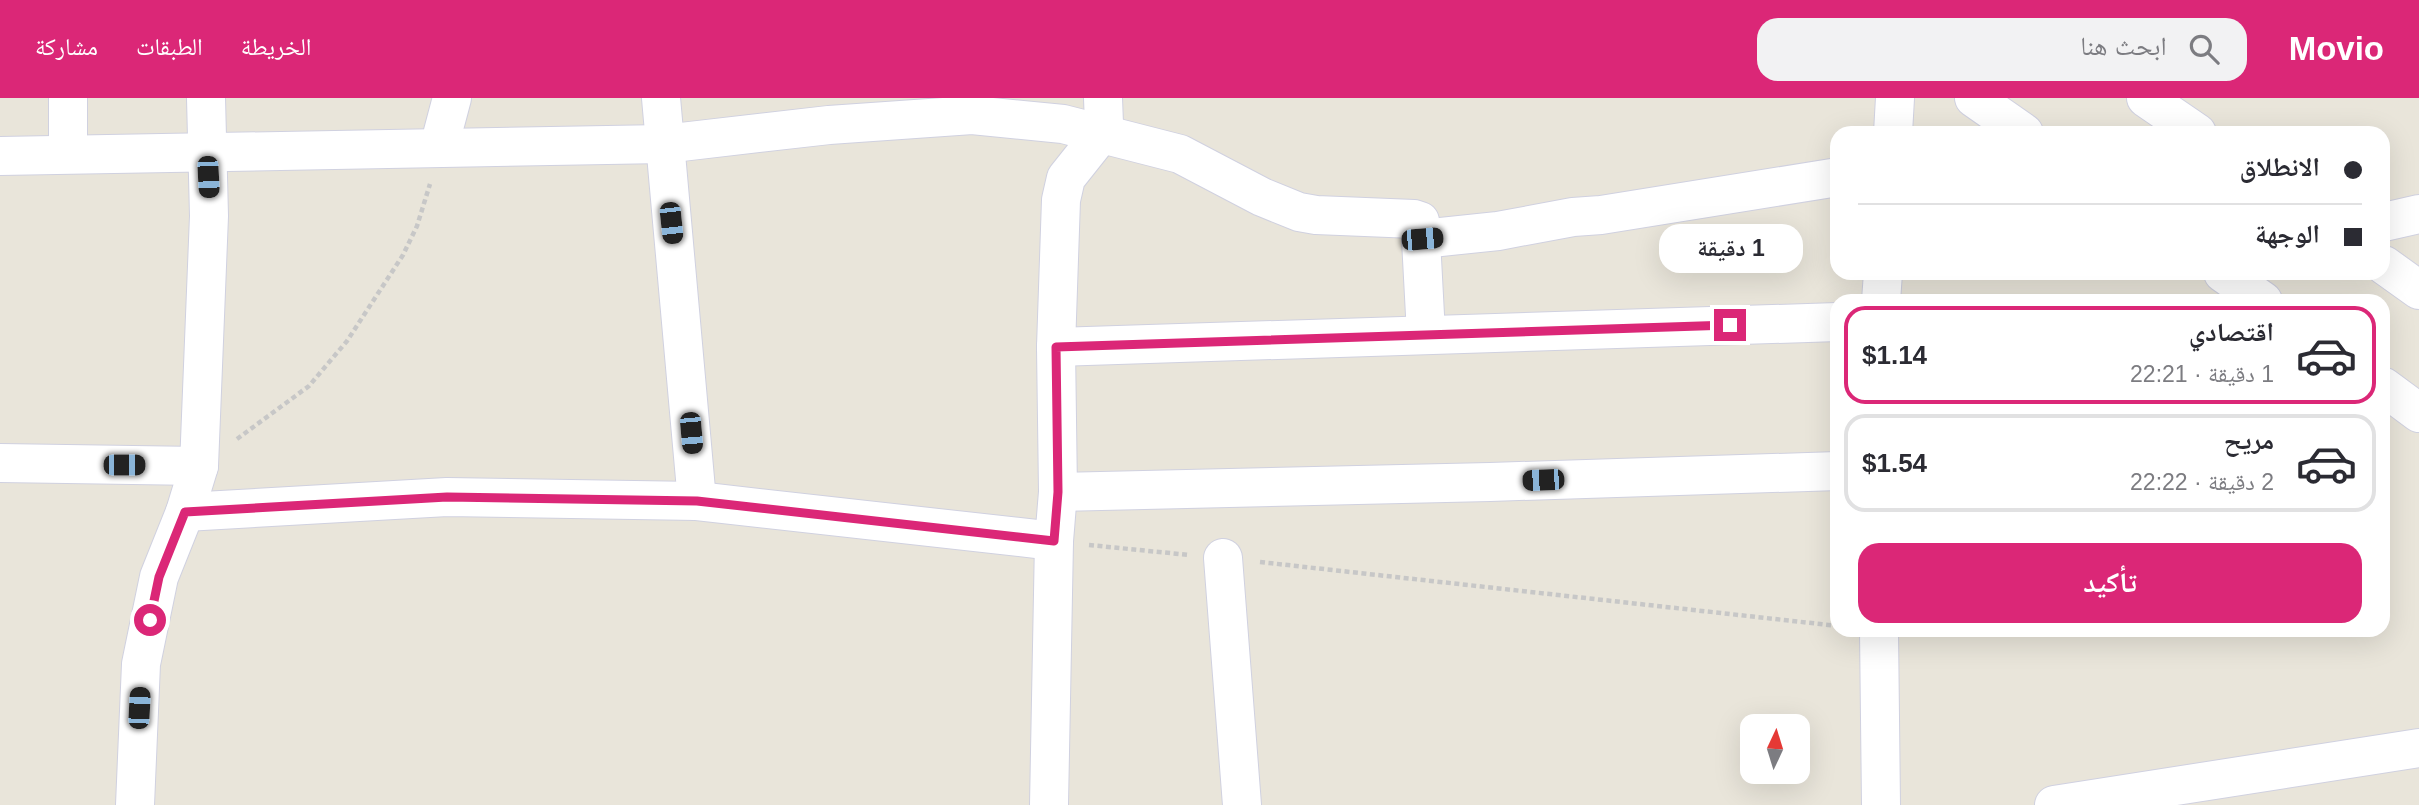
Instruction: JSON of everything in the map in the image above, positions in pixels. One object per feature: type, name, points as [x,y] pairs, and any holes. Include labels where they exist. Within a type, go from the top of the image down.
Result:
[{"type":"street","points":[[68,98],[68,154]]},
{"type":"street","points":[[135,805],[141,664],[159,577],[185,512],[199,466],[209,216],[206,98]]},
{"type":"street","points":[[439,147],[452,98]]},
{"type":"street","points":[[661,98],[697,501]]},
{"type":"street","points":[[1893,126],[1895,98]]},
{"type":"street","points":[[2146,98],[2187,126]]},
{"type":"street","points":[[1988,102],[2016,126]]},
{"type":"street","points":[[0,156],[664,144],[829,125],[965,115],[1052,122],[1102,116],[1262,197],[1299,212],[1420,221],[1426,334]]},
{"type":"street","points":[[1049,805],[1054,541],[1058,492],[1056,347],[1060,200],[1066,178],[1102,116]]},
{"type":"street","points":[[1422,239],[1498,231],[1830,178]]},
{"type":"street","points":[[2390,221],[2419,214]]},
{"type":"street","points":[[2390,269],[2419,290]]},
{"type":"street","points":[[2233,280],[2253,294]]},
{"type":"street","points":[[1056,347],[1830,322]]},
{"type":"street","points":[[2390,391],[2419,413]]},
{"type":"street","points":[[0,463],[199,466]]},
{"type":"street","points":[[1058,492],[1830,471]]},
{"type":"street","points":[[185,512],[447,497],[697,501],[1054,541]]},
{"type":"street","points":[[1223,558],[1241,805]]},
{"type":"street","points":[[1879,637],[1881,805]]},
{"type":"street","points":[[2054,805],[2419,748]]},
{"type":"path","points":[[199,466],[309,386],[347,341],[403,255],[417,226],[439,147]]},
{"type":"path","points":[[1054,541],[1830,625]]},
{"type":"route","points":[[150,620],[159,577],[185,512],[447,497],[697,501],[1054,541],[1058,492],[1056,347],[1730,325]]}]
